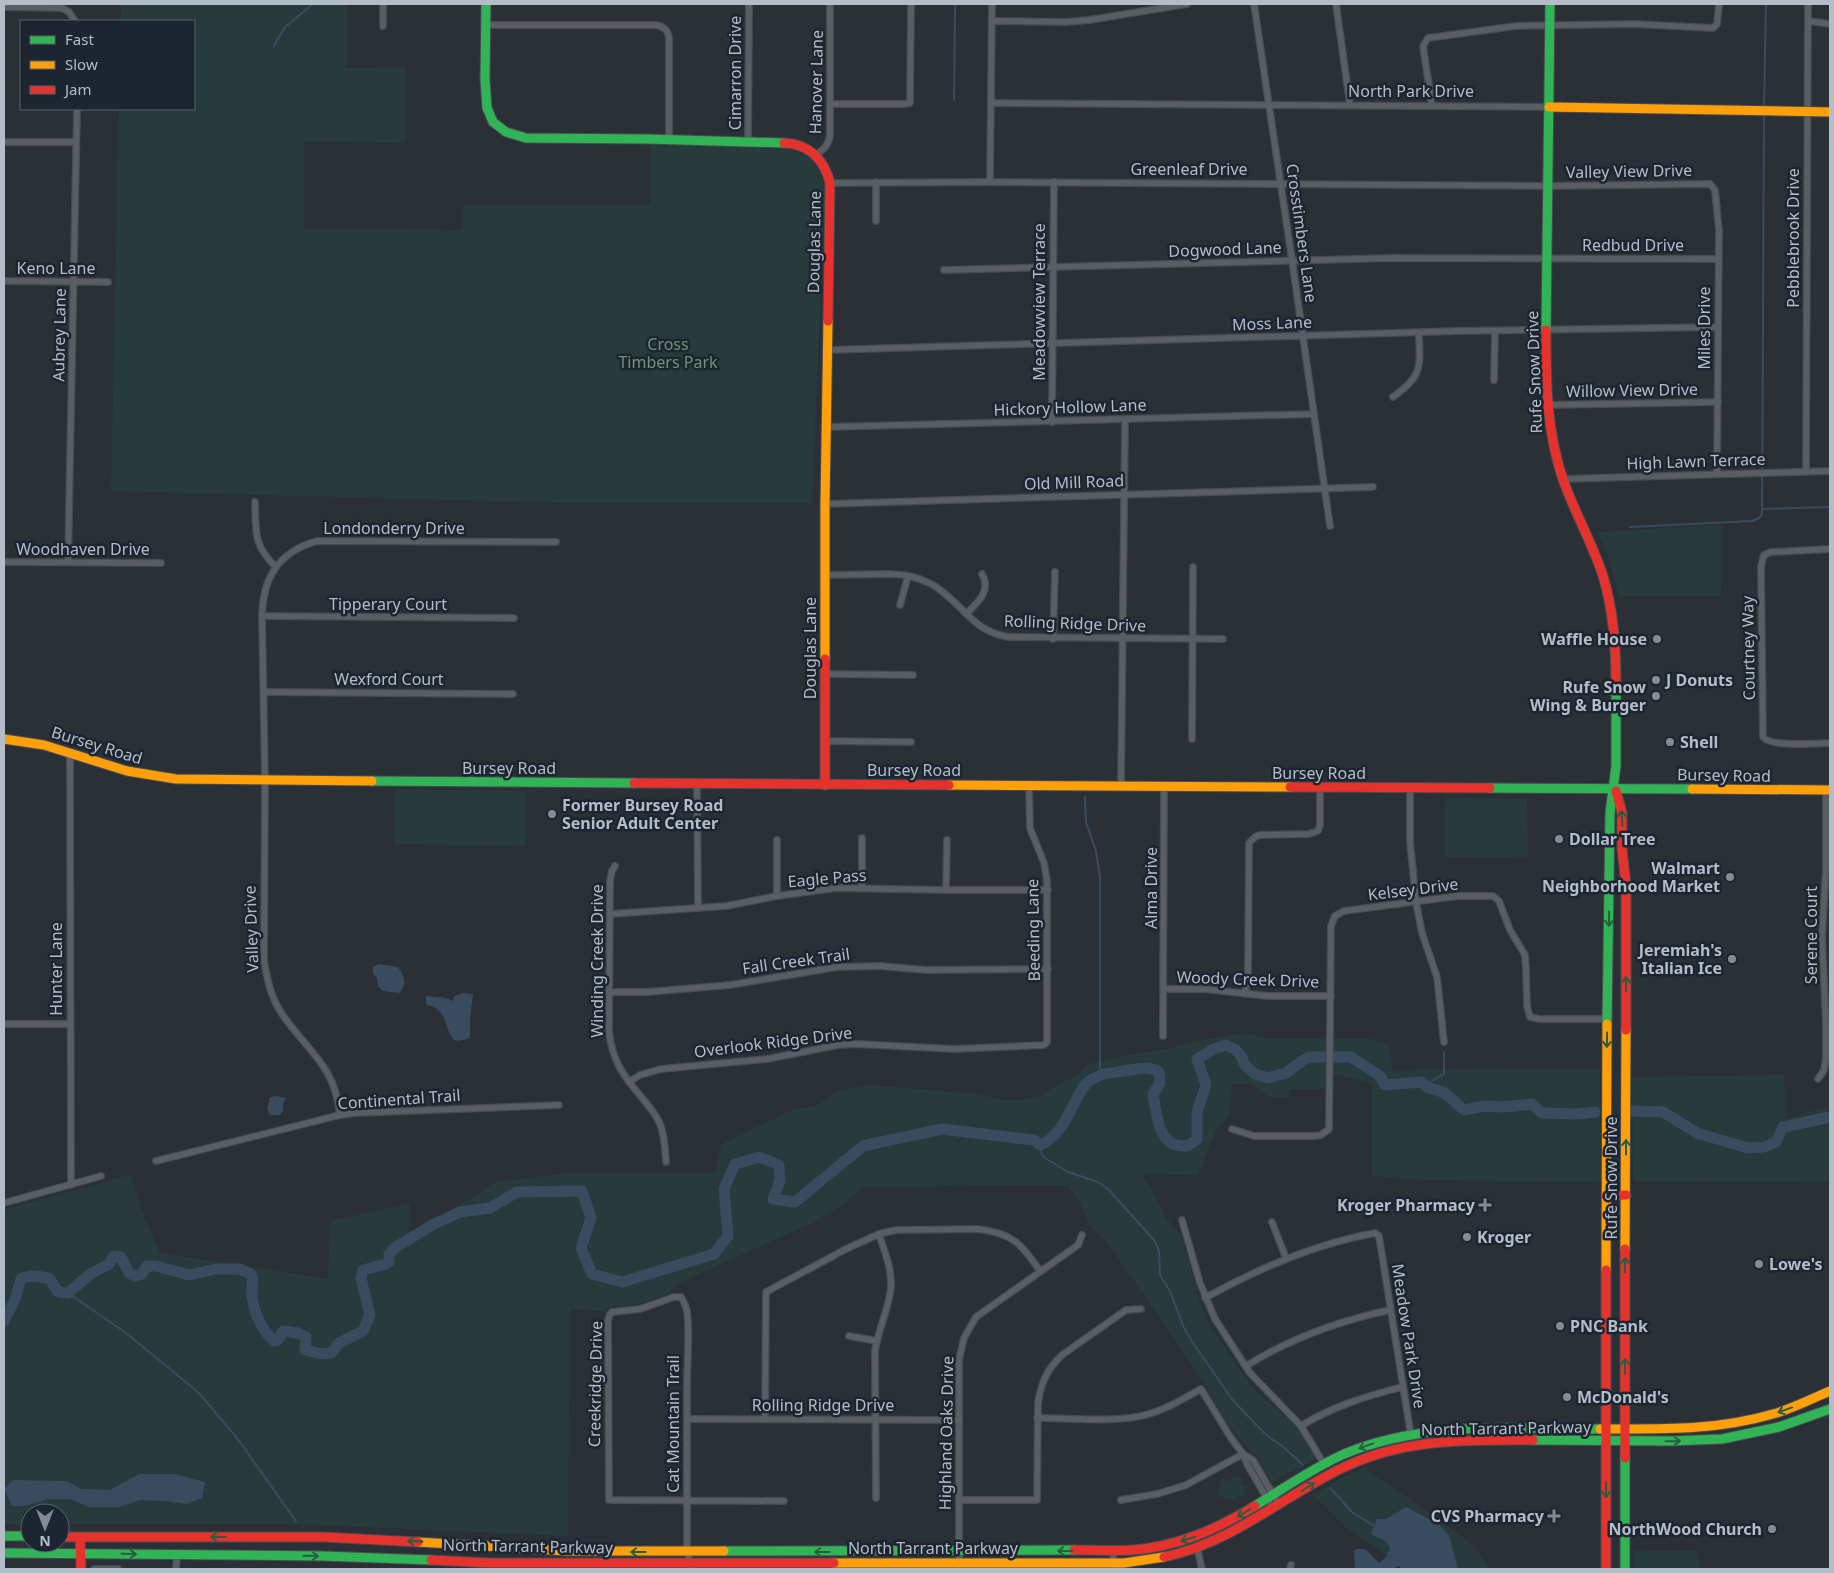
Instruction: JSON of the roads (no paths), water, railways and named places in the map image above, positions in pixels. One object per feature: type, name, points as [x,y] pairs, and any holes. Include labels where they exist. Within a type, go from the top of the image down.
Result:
[{"type":"main road","points":[[486,4],[487,109],[494,122],[503,131],[517,137],[526,138],[669,139],[795,144],[810,150],[816,155]]},
{"type":"main road","name":"Rufe Snow Drive","points":[[1550,4],[1546,331],[1547,405],[1551,437],[1562,479],[1596,556],[1604,580],[1611,608],[1616,656],[1615,788],[1610,813],[1607,1019],[1606,1569]]},
{"type":"main road","name":"North Park Drive","points":[[1549,107],[1830,112]]},
{"type":"main road","name":"Douglas Lane","points":[[816,155],[825,167],[830,183],[825,504],[825,785]]},
{"type":"main road","name":"Bursey Road","points":[[4,739],[40,742],[109,767],[150,776],[186,780],[1828,790]]},
{"type":"main road","name":"Rufe Snow Drive","points":[[1615,788],[1622,813],[1622,849],[1626,884],[1625,1569]]},
{"type":"main road","points":[[1609,939],[1626,939]]},
{"type":"main road","points":[[1606,1196],[1626,1195]]},
{"type":"main road","points":[[1607,1298],[1625,1298]]},
{"type":"main road","name":"North Tarrant Parkway","points":[[70,1537],[323,1537],[568,1551],[1118,1551],[1154,1547],[1190,1539],[1229,1522],[1324,1464],[1345,1454],[1410,1434],[1451,1429],[1693,1429],[1741,1422],[1774,1414],[1830,1391]]},
{"type":"main road","name":"North Tarrant Parkway","points":[[4,1553],[392,1558],[491,1563],[687,1566],[1119,1566],[1197,1548],[1220,1538],[1351,1463],[1412,1444],[1433,1441],[1513,1440],[1691,1441],[1746,1435],[1804,1420],[1830,1409]]},
{"type":"main road","points":[[1513,1428],[1513,1440]]},
{"type":"main road","points":[[4,1536],[20,1536]]},
{"type":"main road","points":[[80,1537],[80,1569]]},
{"type":"street","points":[[383,4],[383,26]]},
{"type":"street","name":"Cimarron Drive","points":[[748,142],[749,4]]},
{"type":"street","name":"Hanover Lane","points":[[816,155],[825,148],[829,141],[830,4]]},
{"type":"street","points":[[830,104],[908,104],[911,101],[911,4]]},
{"type":"street","points":[[990,182],[992,4]]},
{"type":"street","points":[[992,21],[1066,22],[1089,20],[1187,4]]},
{"type":"street","name":"Crosstimbers Lane","points":[[1254,4],[1330,526]]},
{"type":"street","points":[[1336,4],[1350,105]]},
{"type":"street","points":[[1432,106],[1423,46],[1428,38],[1516,26],[1634,24],[1713,28],[1718,24],[1719,4]]},
{"type":"street","name":"Pebblebrook Drive","points":[[1806,472],[1808,4]]},
{"type":"street","points":[[4,7],[62,8],[69,12],[74,20]]},
{"type":"street","points":[[1808,21],[1830,24]]},
{"type":"street","points":[[486,25],[656,25],[665,28],[670,40],[669,139]]},
{"type":"street","name":"North Park Drive","points":[[992,103],[1549,107]]},
{"type":"street","name":"Aubrey Lane","points":[[68,562],[77,110]]},
{"type":"street","points":[[4,142],[76,142]]},
{"type":"street","points":[[876,182],[876,221]]},
{"type":"street","name":"Greenleaf Drive","points":[[830,183],[1054,182],[1548,186]]},
{"type":"street","name":"Meadowview Terrace","points":[[1052,422],[1054,182]]},
{"type":"street","name":"Valley View Drive","points":[[1548,186],[1710,184]]},
{"type":"street","name":"Miles Drive","points":[[1710,184],[1715,190],[1716,196],[1718,258],[1716,474]]},
{"type":"street","name":"Dogwood Lane","points":[[944,270],[1392,258],[1547,258]]},
{"type":"street","name":"Redbud Drive","points":[[1547,258],[1718,258]]},
{"type":"street","name":"Keno Lane","points":[[4,281],[108,282]]},
{"type":"street","name":"Moss Lane","points":[[827,350],[1495,331],[1718,328]]},
{"type":"street","points":[[1494,380],[1495,331]]},
{"type":"street","points":[[1393,397],[1411,384],[1418,370],[1420,362],[1419,333]]},
{"type":"street","name":"Willow View Drive","points":[[1547,405],[1718,402]]},
{"type":"street","name":"Hickory Hollow Lane","points":[[826,428],[1314,414]]},
{"type":"street","points":[[1121,787],[1125,420]]},
{"type":"street","name":"High Lawn Terrace","points":[[1562,479],[1830,472]]},
{"type":"street","name":"Old Mill Road","points":[[825,504],[1373,487]]},
{"type":"street","points":[[255,502],[257,536],[260,550],[276,567]]},
{"type":"street","name":"Londonderry Drive","points":[[265,780],[262,616],[264,592],[267,582],[276,567],[294,551],[317,541],[556,542]]},
{"type":"street","name":"Courtney Way","points":[[1830,549],[1779,550],[1764,555],[1760,566],[1762,732],[1765,740],[1774,743],[1830,744]]},
{"type":"street","name":"Woodhaven Drive","points":[[4,562],[161,563]]},
{"type":"street","points":[[1192,739],[1193,567]]},
{"type":"street","points":[[1053,639],[1055,572]]},
{"type":"street","name":"Rolling Ridge Drive","points":[[825,575],[889,574],[908,576],[932,584],[980,626],[1008,638],[1223,639]]},
{"type":"street","points":[[966,614],[977,603],[984,592],[985,583],[982,574]]},
{"type":"street","points":[[900,605],[908,576]]},
{"type":"street","name":"Tipperary Court","points":[[262,616],[514,618]]},
{"type":"street","points":[[825,674],[914,674]]},
{"type":"street","name":"Wexford Court","points":[[264,692],[513,694]]},
{"type":"street","points":[[825,741],[912,742]]},
{"type":"street","name":"Hunter Lane","points":[[70,752],[71,1185]]},
{"type":"street","name":"Valley Drive","points":[[265,780],[263,944],[266,974],[271,992],[282,1014],[310,1047],[326,1070],[336,1092],[340,1115]]},
{"type":"street","points":[[697,784],[698,908]]},
{"type":"street","name":"Beeding Lane","points":[[1029,786],[1030,828],[1044,863],[1048,890],[1048,1034],[1047,1042],[1044,1045]]},
{"type":"street","name":"Alma Drive","points":[[1163,1036],[1164,787]]},
{"type":"street","points":[[1245,994],[1248,972],[1248,849],[1252,839],[1259,835],[1309,834],[1318,831],[1320,824],[1320,788]]},
{"type":"street","points":[[1410,788],[1410,841],[1416,902],[1422,933],[1437,977],[1444,1042]]},
{"type":"street","name":"Serene Court","points":[[1818,1079],[1824,1070],[1826,1059],[1822,937],[1828,790]]},
{"type":"street","points":[[862,838],[862,887]]},
{"type":"street","points":[[777,840],[777,896]]},
{"type":"street","points":[[946,890],[947,840]]},
{"type":"street","name":"Winding Creek Drive","points":[[616,866],[612,871],[610,881],[611,1045],[616,1062],[629,1082],[656,1114],[664,1136],[666,1162]]},
{"type":"street","name":"Eagle Pass","points":[[610,914],[726,906],[777,896],[836,888],[1048,890]]},
{"type":"street","name":"Kelsey Drive","points":[[1331,996],[1331,926],[1335,916],[1344,911],[1473,895],[1488,895],[1496,898],[1500,904],[1510,930],[1525,955],[1527,1006],[1530,1017],[1538,1019],[1607,1019]]},
{"type":"street","name":"Fall Creek Trail","points":[[610,992],[646,992],[730,985],[837,967],[880,966],[926,970],[1048,969]]},
{"type":"street","name":"Woody Creek Drive","points":[[1164,989],[1204,989],[1268,996],[1331,996]]},
{"type":"street","points":[[1232,1129],[1254,1136],[1315,1136],[1326,1132],[1330,1124],[1331,996]]},
{"type":"street","points":[[4,1024],[70,1024]]},
{"type":"street","name":"Overlook Ridge Drive","points":[[629,1082],[640,1075],[661,1069],[767,1059],[838,1045],[858,1044],[954,1049],[1044,1045]]},
{"type":"street","name":"Continental Trail","points":[[156,1161],[340,1115],[559,1105]]},
{"type":"street","points":[[4,1203],[101,1176]]},
{"type":"street","points":[[1182,1220],[1205,1298],[1215,1319],[1246,1366],[1264,1388],[1301,1426],[1324,1464]]},
{"type":"street","points":[[1205,1298],[1254,1272],[1286,1258],[1272,1222]]},
{"type":"street","points":[[766,1419],[766,1292],[848,1248],[879,1234],[902,1230],[990,1230],[1017,1242],[1025,1249],[1040,1271]]},
{"type":"street","name":"Meadow Park Drive","points":[[1286,1258],[1329,1244],[1375,1233],[1379,1236],[1412,1444]]},
{"type":"street","points":[[876,1498],[875,1419],[877,1342],[891,1282],[889,1267],[879,1234]]},
{"type":"street","name":"Highland Oaks Drive","points":[[959,1566],[958,1420],[961,1347],[967,1331],[976,1317],[1078,1244],[1082,1235]]},
{"type":"street","name":"Creekridge Drive","points":[[681,1297],[674,1297],[640,1309],[618,1310],[610,1314],[609,1500],[687,1500]]},
{"type":"street","name":"Cat Mountain Trail","points":[[681,1297],[687,1312],[687,1566]]},
{"type":"street","points":[[959,1500],[1037,1500],[1038,1418],[1040,1388],[1044,1377],[1054,1362],[1062,1355],[1126,1310],[1142,1309]]},
{"type":"street","points":[[1246,1366],[1270,1351],[1313,1331],[1390,1310]]},
{"type":"street","points":[[850,1336],[877,1342]]},
{"type":"street","points":[[1301,1426],[1344,1404],[1402,1388]]},
{"type":"street","points":[[1038,1418],[1143,1416],[1169,1406],[1201,1389],[1231,1438],[1243,1454],[1253,1460],[1276,1507]]},
{"type":"street","name":"Rolling Ridge Drive","points":[[687,1419],[958,1420]]},
{"type":"street","points":[[1121,1500],[1157,1494],[1186,1485],[1243,1454]]},
{"type":"street","points":[[687,1500],[784,1501]]},
{"type":"street","points":[[1197,1548],[1202,1569]]},
{"type":"street","points":[[1118,1551],[1119,1566]]},
{"type":"street","points":[[1118,1551],[1119,1566]]},
{"type":"street","points":[[176,1569],[177,1554]]},
{"type":"street","points":[[94,1569],[118,1569]]},
{"type":"water","points":[[379,964],[398,967],[404,983],[399,993],[383,991],[378,986],[377,978],[373,974],[373,967]]},
{"type":"water","points":[[462,993],[473,994],[470,1038],[459,1041],[454,1040],[439,1010],[427,1005],[426,996],[446,998],[452,1001],[455,996]]},
{"type":"water","points":[[270,1097],[286,1098],[283,1104],[283,1111],[280,1115],[270,1115],[267,1109]]},
{"type":"water","points":[[139,1474],[175,1474],[205,1482],[202,1498],[187,1504],[140,1500],[119,1507],[89,1507],[71,1499],[48,1499],[34,1503],[20,1503],[20,1506],[12,1506],[4,1489],[13,1480],[67,1481],[81,1489],[110,1490]]},
{"type":"water","points":[[1406,1507],[1438,1524],[1449,1535],[1458,1569],[1403,1569],[1398,1566],[1393,1569],[1355,1569],[1354,1552],[1356,1549],[1365,1549],[1379,1563],[1386,1557],[1390,1549],[1387,1542],[1371,1534],[1377,1519],[1386,1519]]},
{"type":"waterway","points":[[274,46],[285,27],[313,4]]},
{"type":"waterway","points":[[954,100],[955,4]]},
{"type":"waterway","points":[[1764,107],[1766,4]]},
{"type":"waterway","points":[[1630,527],[1752,521],[1759,518],[1762,514],[1764,114]]},
{"type":"waterway","points":[[1763,509],[1830,507]]},
{"type":"waterway","points":[[1085,797],[1086,822],[1096,851],[1100,878],[1100,1075]]},
{"type":"waterway","points":[[4,1321],[15,1299],[21,1279],[28,1276],[50,1279],[58,1292],[68,1293],[89,1275],[109,1264],[114,1256],[121,1257],[129,1273],[135,1276],[142,1274],[147,1266],[156,1266],[189,1275],[216,1269],[240,1269],[251,1274],[255,1311],[261,1324],[274,1341],[278,1340],[283,1331],[298,1333],[306,1337],[305,1350],[321,1354],[331,1353],[339,1343],[363,1331],[370,1315],[361,1278],[363,1270],[386,1264],[389,1262],[389,1254],[396,1247],[434,1224],[460,1212],[490,1208],[517,1192],[582,1191],[591,1218],[581,1248],[592,1274],[622,1282],[714,1254],[728,1236],[724,1189],[735,1164],[759,1157],[779,1165],[780,1181],[773,1199],[795,1202],[863,1146],[942,1129],[1034,1140],[1040,1145],[1051,1138],[1060,1128],[1082,1089],[1091,1080],[1106,1074],[1145,1068],[1159,1072],[1160,1083],[1153,1094],[1160,1129],[1173,1144],[1188,1146],[1197,1139],[1197,1112],[1206,1085],[1197,1059],[1214,1049],[1226,1045],[1236,1050],[1245,1065],[1255,1074],[1268,1078],[1286,1073],[1309,1057],[1351,1057],[1380,1076],[1385,1085],[1421,1082],[1427,1087],[1445,1093],[1464,1110],[1485,1106],[1504,1107],[1532,1104],[1542,1113],[1578,1114],[1595,1112]]},
{"type":"waterway","points":[[1425,1085],[1444,1074],[1444,1052]]},
{"type":"waterway","points":[[1633,1111],[1663,1112],[1697,1133],[1748,1148],[1764,1147],[1776,1142],[1783,1127],[1830,1117]]},
{"type":"waterway","points":[[1040,1145],[1042,1155],[1045,1158],[1068,1172],[1098,1182],[1108,1189],[1154,1240],[1159,1251],[1160,1275],[1170,1291],[1184,1328],[1193,1343],[1232,1399],[1265,1434],[1303,1465]]},
{"type":"waterway","points":[[68,1293],[126,1333],[199,1393],[237,1438],[296,1521]]},
{"type":"waterway","points":[[1330,1488],[1353,1513],[1376,1527]]},
{"type":"place","name":"Waffle House","points":[[1657,639]]},
{"type":"place","name":"J Donuts","points":[[1656,680]]},
{"type":"place","name":"Rufe Snow Wing & Burger","points":[[1656,696]]},
{"type":"place","name":"Shell","points":[[1670,742]]},
{"type":"place","name":"Former Bursey Road Senior Adult Center","points":[[552,814]]},
{"type":"place","name":"Dollar Tree","points":[[1559,839]]},
{"type":"place","name":"Walmart Neighborhood Market","points":[[1730,877]]},
{"type":"place","name":"Jeremiah's Italian Ice","points":[[1732,959]]},
{"type":"place","name":"Kroger Pharmacy","points":[[1485,1205]]},
{"type":"place","name":"Kroger","points":[[1467,1237]]},
{"type":"place","name":"Lowe's","points":[[1759,1264]]},
{"type":"place","name":"PNC Bank","points":[[1560,1326]]},
{"type":"place","name":"McDonald's","points":[[1567,1397]]},
{"type":"place","name":"CVS Pharmacy","points":[[1554,1516]]},
{"type":"place","name":"NorthWood Church","points":[[1772,1529]]},
{"type":"park label","name":"Cross Timbers Park","points":[[668,353]]}]
